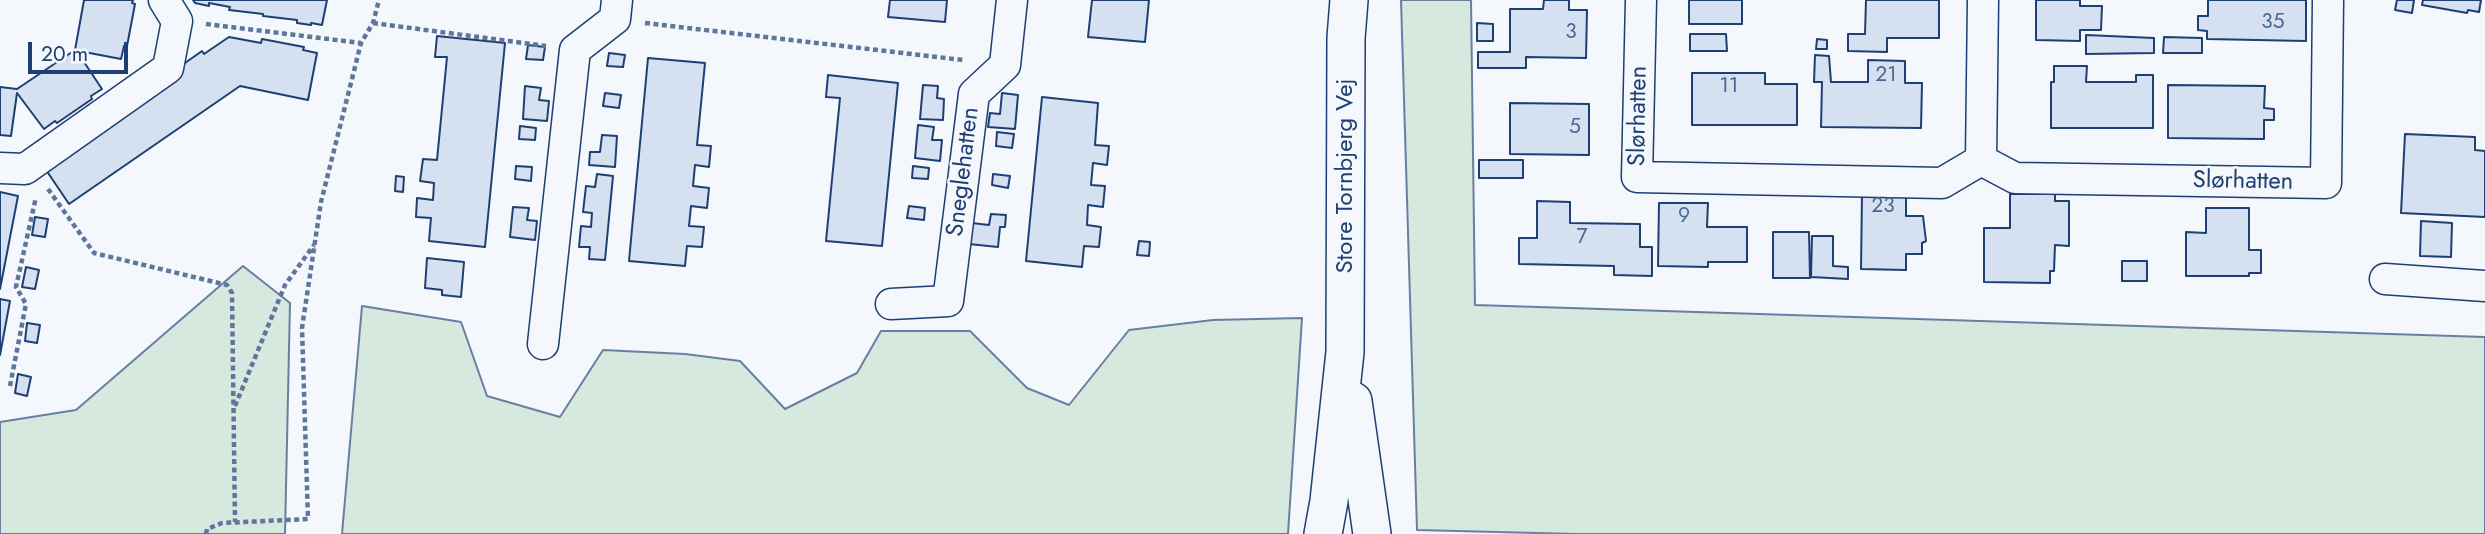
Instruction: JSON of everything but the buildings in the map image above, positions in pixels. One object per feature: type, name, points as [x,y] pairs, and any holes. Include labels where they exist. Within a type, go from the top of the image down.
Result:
[{"type":"street","points":[[1005,65],[1012,0]]},
{"type":"street","name":"Store Tornbjerg Vej","points":[[1323,534],[1345,352],[1346,38],[1349,0]]},
{"type":"street","name":"Slørhatten","points":[[1641,0],[1637,177],[1942,183],[1981,160],[2015,178],[2326,183],[2329,0]]},
{"type":"street","points":[[1981,160],[1983,0]]},
{"type":"street","points":[[0,168],[35,172],[167,68],[170,10]]},
{"type":"street","points":[[543,344],[575,50],[616,10]]},
{"type":"street","name":"Sneglehatten","points":[[891,304],[948,301],[974,94],[1005,65]]},
{"type":"street","points":[[2385,279],[2485,286]]},
{"type":"street","name":"Store Tornbjerg Vej","points":[[1345,352],[1372,534]]},
{"type":"path","points":[[206,534],[207,529],[222,523],[308,519],[302,328],[321,202],[361,43],[373,23],[379,0]]},
{"type":"path","points":[[170,10],[361,43]]},
{"type":"path","points":[[616,10],[1005,65]]},
{"type":"path","points":[[373,23],[575,50]]},
{"type":"path","points":[[10,386],[26,304],[16,286],[35,172]]},
{"type":"path","points":[[35,172],[94,253],[227,285],[232,293],[235,522]]},
{"type":"path","points":[[234,409],[285,285],[314,244]]},
{"type":"shaded area","points":[[1401,0],[1471,0],[1475,305],[2485,337],[2485,534],[1576,534],[1417,530]]},
{"type":"shaded area","points":[[243,266],[290,303],[285,534],[0,534],[0,422],[76,410]]},
{"type":"shaded area","points":[[362,306],[461,322],[487,396],[560,417],[603,350],[685,354],[740,361],[785,409],[857,373],[881,331],[970,331],[1027,388],[1069,405],[1129,330],[1213,320],[1302,318],[1288,534],[342,534]]}]
